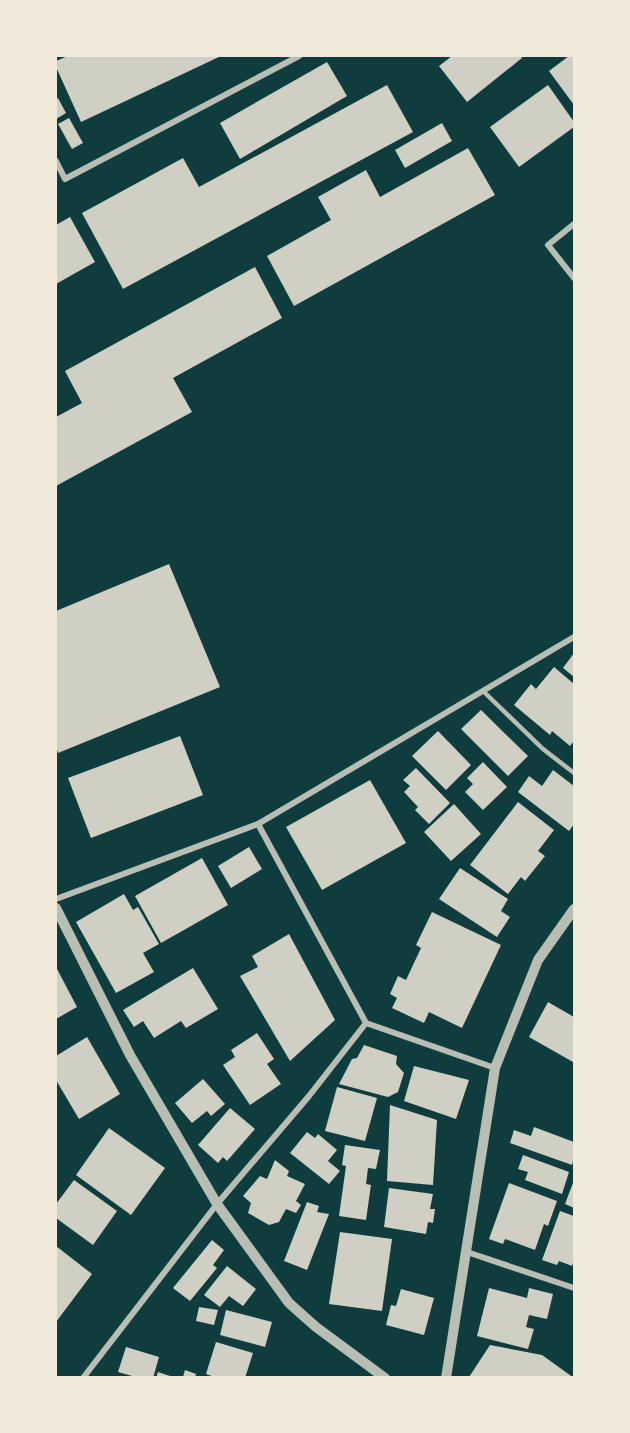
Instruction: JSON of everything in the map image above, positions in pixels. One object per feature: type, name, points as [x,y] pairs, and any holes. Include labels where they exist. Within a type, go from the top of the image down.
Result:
[{"type":"street","points":[[56,160],[65,179],[299,56]]},
{"type":"street","points":[[574,224],[548,245],[574,278]]},
{"type":"street","points":[[56,899],[258,824],[574,637]]},
{"type":"street","points":[[258,824],[366,1023],[495,1068]]},
{"type":"street","points":[[56,908],[130,1054],[217,1204],[289,1303],[316,1327],[385,1377]]},
{"type":"street","points":[[446,1377],[495,1068],[538,960],[574,909]]},
{"type":"street","points":[[83,1377],[217,1204],[309,1096],[366,1023]]},
{"type":"street","points":[[467,1252],[574,1288]]},
{"type":"lane","points":[[483,691],[543,749],[574,773]]},
{"type":"building","points":[[68,56],[221,56],[81,122],[56,67],[56,61]]},
{"type":"building","points":[[452,56],[520,56],[522,58],[467,102],[439,66]]},
{"type":"building","points":[[569,56],[574,56],[574,105],[549,71]]},
{"type":"building","points":[[327,62],[347,96],[240,159],[220,123]]},
{"type":"building","points":[[387,85],[413,132],[123,289],[82,213],[183,158],[199,187]]},
{"type":"building","points":[[548,85],[574,122],[574,127],[519,167],[490,127]]},
{"type":"building","points":[[58,98],[66,113],[56,119],[56,100]]},
{"type":"building","points":[[69,118],[83,143],[72,149],[58,124]]},
{"type":"building","points":[[442,123],[452,141],[405,168],[395,150]]},
{"type":"building","points":[[468,148],[495,195],[294,306],[267,256],[331,220],[318,197],[366,170],[380,197]]},
{"type":"building","points":[[70,217],[95,262],[56,284],[56,225]]},
{"type":"building","points":[[255,267],[282,318],[173,378],[192,412],[56,486],[56,417],[82,403],[65,371]]},
{"type":"building","points":[[169,564],[220,687],[58,753],[56,746],[56,611]]},
{"type":"building","points":[[574,653],[574,677],[563,668]]},
{"type":"building","points":[[554,667],[574,684],[574,741],[570,746],[552,731],[550,735],[514,705],[531,684],[536,689]]},
{"type":"building","points":[[481,710],[528,756],[508,776],[461,729]]},
{"type":"building","points":[[438,731],[471,765],[446,790],[412,756]]},
{"type":"building","points":[[180,736],[203,795],[91,838],[68,778]]},
{"type":"building","points":[[483,762],[507,787],[483,810],[465,792],[473,784],[467,778]]},
{"type":"building","points":[[416,768],[450,803],[429,824],[415,810],[418,807],[404,792],[410,786],[403,780]]},
{"type":"building","points":[[553,770],[574,786],[574,824],[569,831],[518,792],[529,776],[542,786]]},
{"type":"building","points":[[370,780],[406,843],[322,890],[286,827]]},
{"type":"building","points":[[518,802],[554,830],[538,851],[545,856],[525,881],[521,877],[508,894],[470,865]]},
{"type":"building","points":[[454,804],[481,834],[451,861],[424,832]]},
{"type":"building","points":[[249,847],[262,869],[231,888],[218,866]]},
{"type":"building","points":[[202,858],[228,905],[161,943],[135,896]]},
{"type":"building","points":[[460,868],[508,899],[501,911],[510,917],[497,937],[439,899]]},
{"type":"building","points":[[124,894],[133,910],[138,907],[159,944],[143,953],[154,972],[116,993],[76,922]]},
{"type":"building","points":[[432,912],[501,945],[462,1028],[429,1012],[424,1023],[392,1008],[397,998],[390,994],[398,976],[406,980],[421,948],[416,945]]},
{"type":"building","points":[[289,934],[335,1020],[290,1061],[240,976],[258,967],[252,956]]},
{"type":"building","points":[[56,967],[77,1007],[56,1019]]},
{"type":"building","points":[[193,968],[218,1009],[186,1028],[181,1021],[154,1038],[143,1021],[134,1027],[123,1010]]},
{"type":"building","points":[[548,1002],[574,1017],[573,1062],[529,1037]]},
{"type":"building","points":[[257,1033],[274,1059],[267,1064],[281,1084],[250,1105],[223,1065],[235,1057],[231,1050]]},
{"type":"building","points":[[87,1037],[120,1094],[79,1119],[56,1080],[56,1056]]},
{"type":"building","points":[[364,1045],[397,1056],[396,1064],[404,1073],[398,1092],[388,1097],[339,1084],[352,1059],[357,1058]]},
{"type":"building","points":[[414,1066],[469,1080],[456,1119],[404,1101]]},
{"type":"building","points":[[203,1079],[225,1104],[211,1116],[207,1111],[192,1123],[175,1103]]},
{"type":"building","points":[[337,1087],[377,1098],[365,1141],[325,1131]]},
{"type":"building","points":[[390,1105],[437,1120],[433,1185],[387,1181]]},
{"type":"building","points":[[230,1108],[255,1129],[227,1161],[223,1157],[218,1163],[198,1145]]},
{"type":"building","points":[[534,1127],[574,1142],[572,1165],[510,1143],[514,1130],[531,1136]]},
{"type":"building","points":[[109,1128],[165,1168],[131,1215],[76,1175]]},
{"type":"building","points":[[307,1132],[315,1138],[318,1134],[337,1150],[328,1161],[340,1171],[329,1184],[290,1153]]},
{"type":"building","points":[[345,1145],[380,1150],[376,1169],[368,1168],[366,1184],[371,1185],[366,1220],[339,1216],[346,1166],[342,1165]]},
{"type":"building","points":[[523,1155],[569,1172],[562,1194],[525,1180],[528,1172],[518,1169]]},
{"type":"building","points":[[275,1160],[289,1171],[287,1176],[305,1184],[296,1201],[301,1205],[296,1213],[286,1209],[279,1222],[269,1225],[248,1213],[251,1203],[243,1196],[260,1176],[267,1179]]},
{"type":"building","points":[[74,1180],[117,1211],[93,1245],[56,1218],[56,1204]]},
{"type":"building","points":[[574,1180],[574,1208],[565,1204]]},
{"type":"building","points":[[509,1183],[557,1201],[548,1226],[544,1224],[535,1250],[505,1239],[503,1244],[489,1239]]},
{"type":"building","points":[[389,1188],[433,1194],[430,1209],[435,1209],[433,1223],[428,1222],[426,1234],[384,1227]]},
{"type":"building","points":[[307,1202],[319,1206],[317,1212],[329,1214],[307,1270],[284,1261]]},
{"type":"building","points":[[560,1211],[574,1216],[572,1266],[559,1261],[557,1265],[542,1260]]},
{"type":"building","points":[[340,1232],[392,1239],[382,1311],[329,1304]]},
{"type":"building","points":[[212,1240],[224,1250],[213,1265],[217,1268],[190,1301],[173,1288]]},
{"type":"building","points":[[56,1246],[92,1274],[56,1322]]},
{"type":"building","points":[[227,1266],[256,1289],[243,1306],[229,1296],[220,1307],[204,1295]]},
{"type":"building","points":[[489,1288],[527,1298],[529,1288],[553,1294],[547,1319],[529,1315],[526,1327],[534,1329],[528,1349],[477,1336]]},
{"type":"building","points":[[401,1289],[434,1298],[424,1335],[386,1325],[391,1305],[396,1306]]},
{"type":"building","points":[[199,1307],[218,1310],[214,1325],[196,1321]]},
{"type":"building","points":[[226,1310],[272,1322],[265,1347],[220,1335]]},
{"type":"building","points":[[216,1342],[253,1353],[245,1378],[226,1376],[217,1378],[206,1374]]},
{"type":"building","points":[[490,1345],[542,1355],[574,1378],[469,1377]]},
{"type":"building","points":[[126,1347],[159,1357],[153,1378],[139,1378],[118,1372]]},
{"type":"building","points":[[185,1370],[196,1374],[195,1378],[183,1377]]},
{"type":"building","points":[[158,1372],[173,1377],[173,1378],[156,1378]]}]
